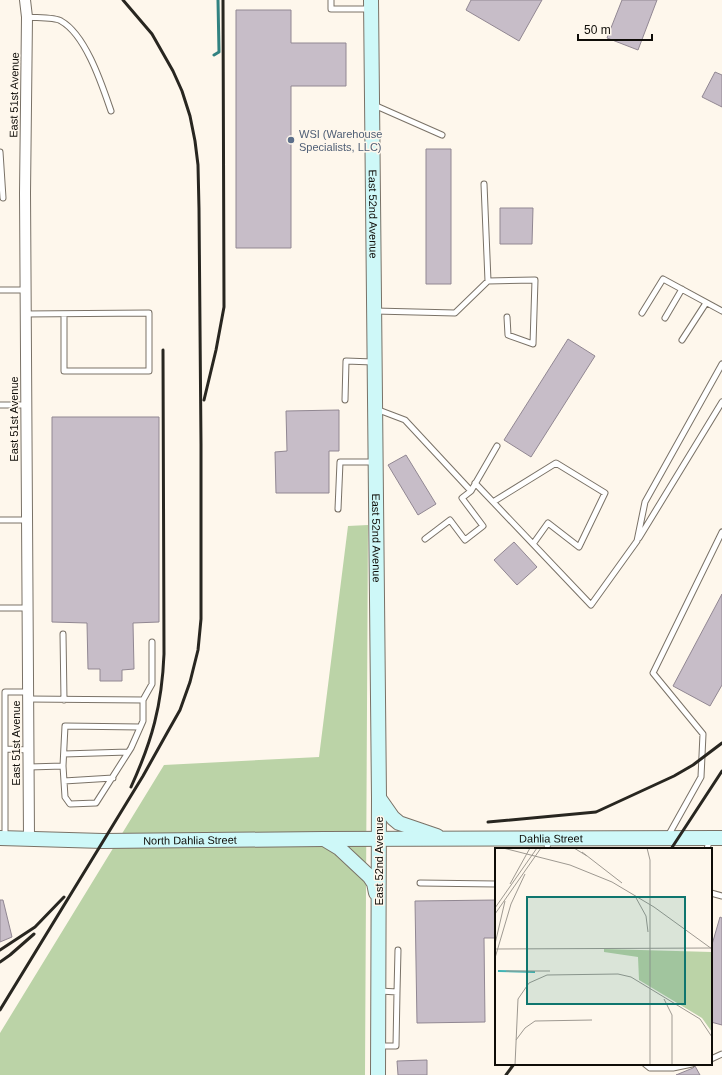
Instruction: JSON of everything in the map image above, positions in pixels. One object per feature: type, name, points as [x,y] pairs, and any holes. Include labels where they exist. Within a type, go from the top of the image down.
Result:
[{"type":"street","name":"East 51st Avenue","points":[[25,0],[27,17],[25,314],[29,838]]},
{"type":"street","name":"East 52nd Avenue","points":[[371,4],[379,798],[378,1075]]},
{"type":"street","points":[[379,798],[393,818],[399,823],[439,836],[457,839]]},
{"type":"street","name":"North Dahlia Street","points":[[2,838],[103,841],[379,839]]},
{"type":"street","points":[[324,839],[340,848],[370,877],[374,883],[379,907]]},
{"type":"street","name":"Dahlia Street","points":[[379,839],[457,839],[548,844],[666,839],[713,842]]},
{"type":"lane","points":[[331,0],[332,9],[371,4]]},
{"type":"lane","points":[[27,17],[60,20],[77,34],[98,74],[111,111]]},
{"type":"lane","points":[[372,104],[442,135]]},
{"type":"lane","points":[[0,152],[2,198]]},
{"type":"lane","points":[[484,184],[488,281]]},
{"type":"lane","points":[[642,312],[662,279],[722,312]]},
{"type":"lane","points":[[374,311],[455,312],[488,281],[535,280],[534,344],[508,335],[507,317]]},
{"type":"lane","points":[[665,318],[682,289]]},
{"type":"lane","points":[[0,290],[25,290]]},
{"type":"lane","points":[[682,340],[706,303]]},
{"type":"lane","points":[[25,314],[149,313],[149,371],[64,371],[64,314]]},
{"type":"lane","points":[[345,400],[346,361],[374,362]]},
{"type":"lane","points":[[637,541],[645,502],[722,364]]},
{"type":"lane","points":[[475,483],[591,605],[637,541],[722,402]]},
{"type":"lane","points":[[0,405],[26,405]]},
{"type":"lane","points":[[375,409],[405,420],[471,491]]},
{"type":"lane","points":[[425,538],[450,520],[465,540],[483,526],[462,498],[471,491],[497,446]]},
{"type":"lane","points":[[338,509],[340,462],[375,462]]},
{"type":"lane","points":[[493,502],[556,463],[605,493],[579,548],[548,523],[533,544]]},
{"type":"lane","points":[[0,520],[27,520]]},
{"type":"lane","points":[[666,839],[701,776],[703,734],[653,673],[722,532]]},
{"type":"lane","points":[[0,608],[28,608]]},
{"type":"lane","points":[[63,634],[64,700]]},
{"type":"lane","points":[[140,727],[65,726],[63,766],[65,797],[70,804],[96,803],[128,752],[143,721],[143,700],[152,684],[152,642]]},
{"type":"lane","points":[[2,838],[5,749],[4,692],[64,700],[143,700]]},
{"type":"lane","points":[[5,749],[28,750]]},
{"type":"lane","points":[[64,754],[128,752]]},
{"type":"lane","points":[[28,767],[63,766]]},
{"type":"lane","points":[[64,780],[113,778]]},
{"type":"lane","points":[[420,883],[495,884]]},
{"type":"lane","points":[[712,893],[722,896]]},
{"type":"lane","points":[[378,1046],[396,1046],[398,950]]},
{"type":"lane","points":[[379,991],[397,992]]},
{"type":"lane","points":[[712,1059],[722,1054]]},
{"type":"lane","points":[[646,1065],[650,1068],[673,1068],[687,1065]]},
{"type":"green space","points":[[368,525],[365,1075],[0,1075],[0,1033],[164,765],[319,757],[348,526]]},
{"type":"building","points":[[471,0],[542,0],[519,41],[466,10]]},
{"type":"building","points":[[622,0],[657,0],[638,50],[607,38]]},
{"type":"building","points":[[236,10],[291,10],[291,43],[346,43],[346,86],[291,86],[291,248],[236,248]]},
{"type":"building","points":[[715,72],[722,75],[722,107],[702,97]]},
{"type":"building","points":[[426,149],[451,149],[451,284],[426,284]]},
{"type":"building","points":[[500,208],[533,208],[532,244],[500,244]]},
{"type":"building","points":[[568,339],[595,356],[531,457],[504,440]]},
{"type":"building","points":[[339,410],[339,451],[329,451],[329,493],[276,493],[275,452],[287,451],[286,411]]},
{"type":"building","points":[[52,417],[159,417],[159,622],[133,623],[134,669],[122,670],[122,681],[100,681],[100,669],[88,669],[87,623],[52,622]]},
{"type":"building","points":[[406,455],[436,504],[418,515],[388,465]]},
{"type":"building","points":[[514,542],[537,567],[517,585],[494,560]]},
{"type":"building","points":[[722,594],[722,685],[710,706],[673,686]]},
{"type":"building","points":[[0,900],[3,900],[12,937],[0,942]]},
{"type":"building","points":[[495,900],[495,938],[484,938],[485,1022],[417,1023],[415,901]]},
{"type":"building","points":[[720,917],[722,918],[722,1025],[712,1022],[712,945]]},
{"type":"building","points":[[427,1060],[427,1075],[398,1075],[397,1061]]},
{"type":"building","points":[[695,1066],[700,1075],[676,1075],[693,1068]]},
{"type":"waterway","points":[[214,55],[219,52],[218,0]]},
{"type":"railway","points":[[0,1010],[143,776],[180,710],[190,682],[198,650],[201,619],[198,165],[190,116],[182,91],[173,71],[152,34],[123,0]]},
{"type":"railway","points":[[204,400],[216,350],[224,307],[223,0]]},
{"type":"railway","points":[[131,787],[145,754],[155,722],[163,672],[163,350]]},
{"type":"railway","points":[[488,822],[596,812],[674,776],[693,765],[722,743]]},
{"type":"railway","points":[[672,848],[722,771]]},
{"type":"railway","points":[[0,950],[35,927],[64,897]]},
{"type":"railway","points":[[0,962],[34,934]]},
{"type":"railway","points":[[506,1075],[513,1065]]},
{"type":"place","name":"WSI (Warehouse Specialists, LLC)","points":[[291,140]]}]
